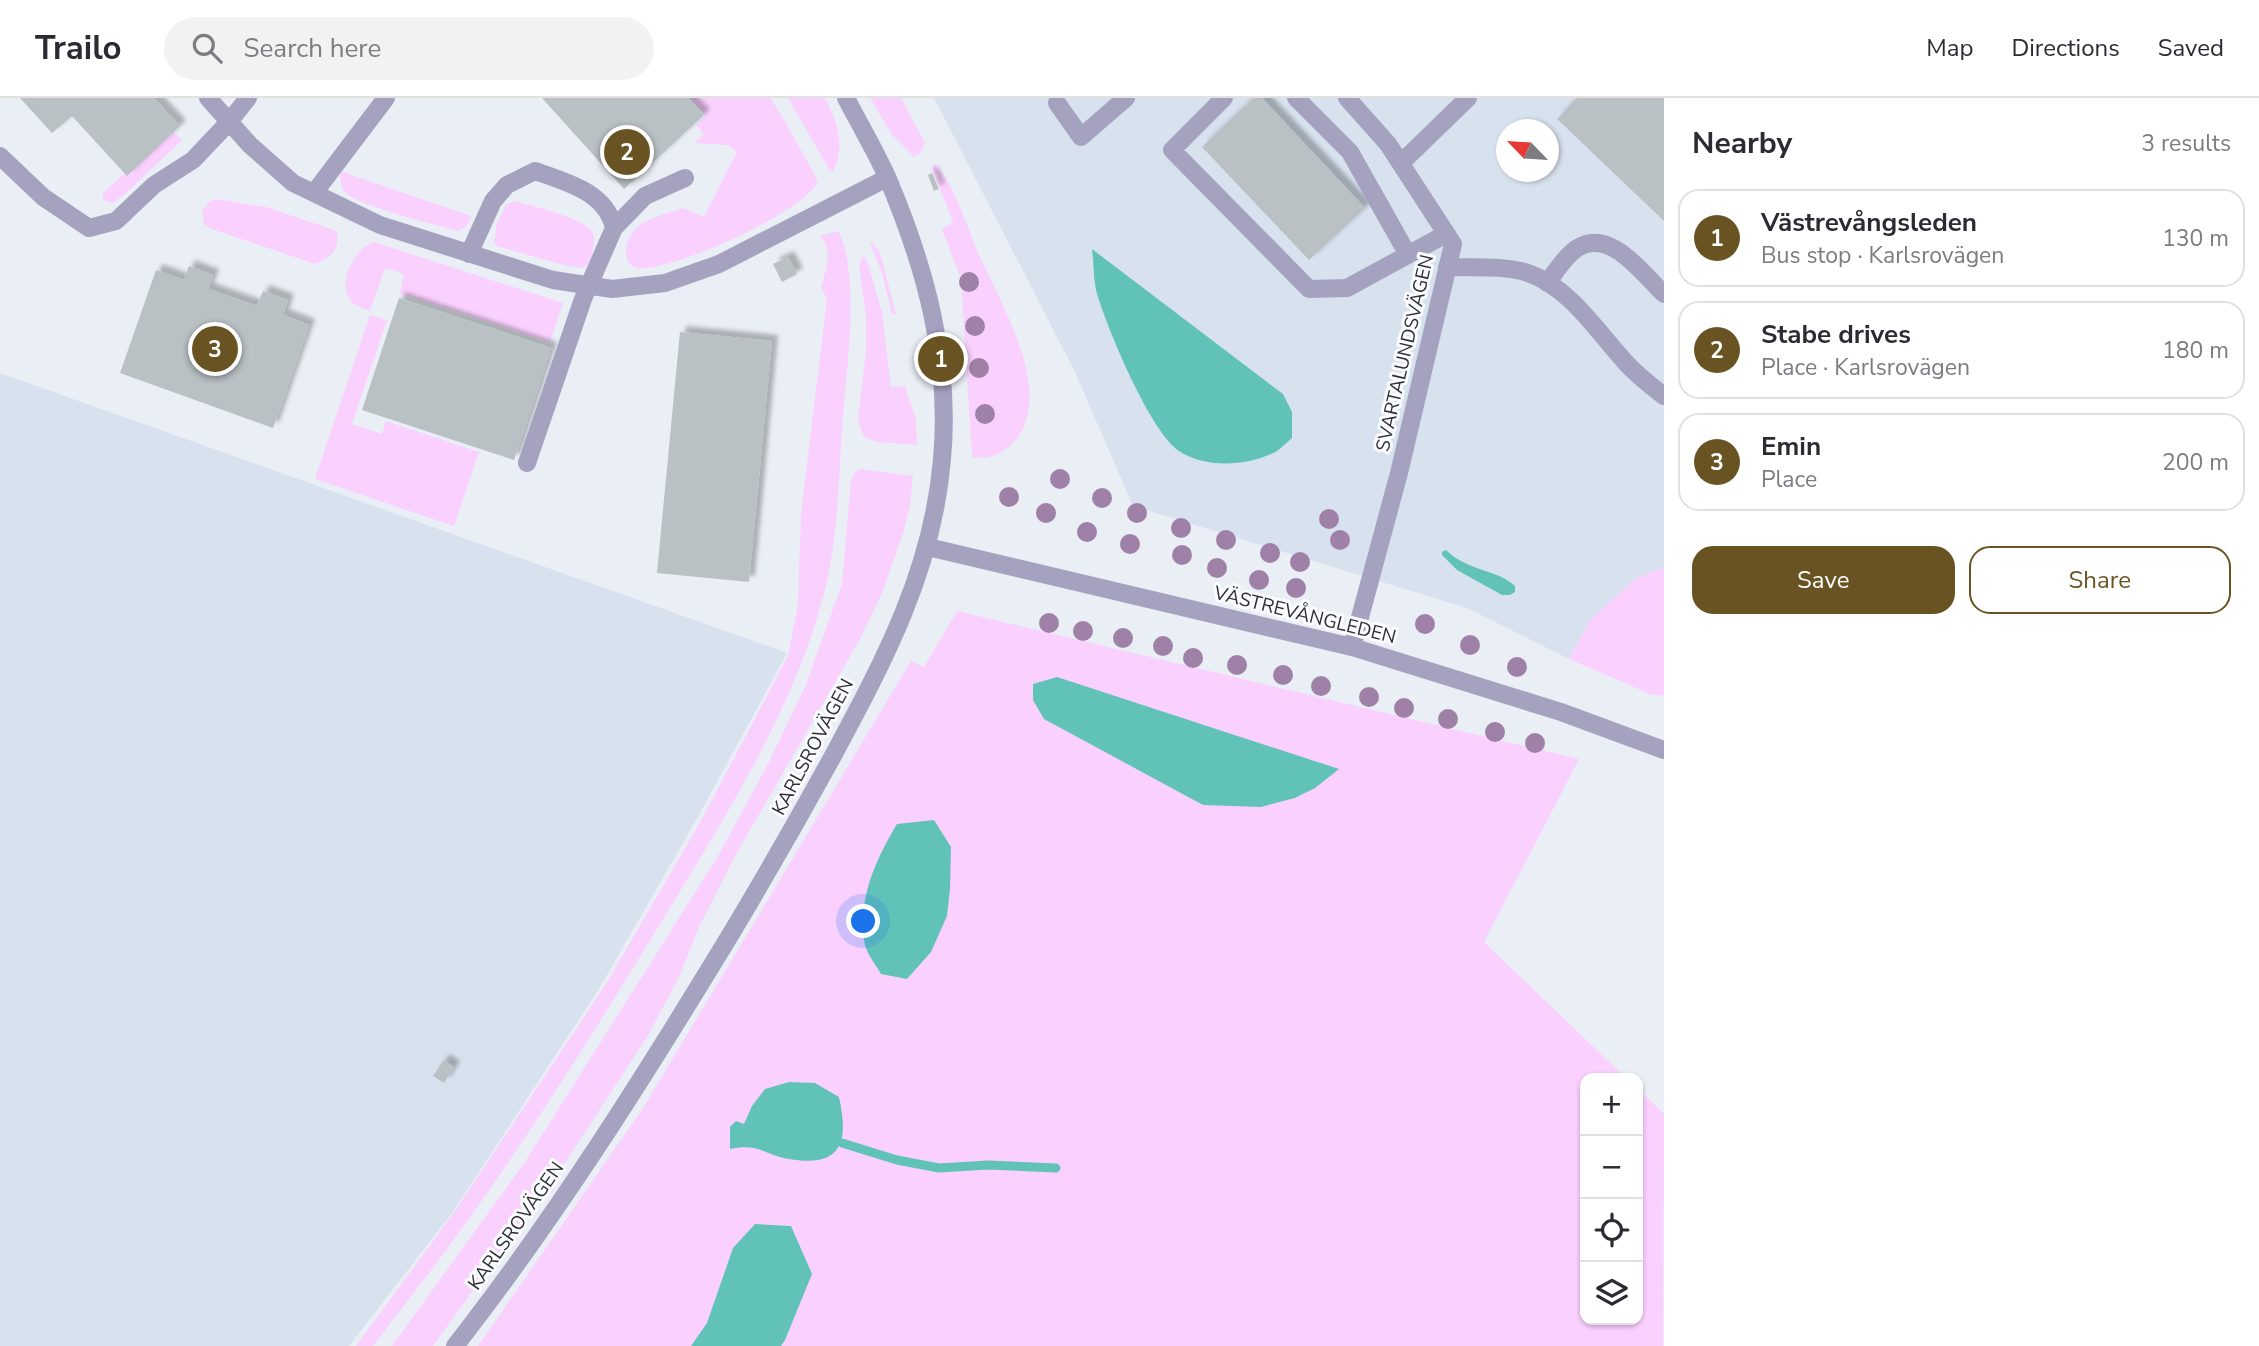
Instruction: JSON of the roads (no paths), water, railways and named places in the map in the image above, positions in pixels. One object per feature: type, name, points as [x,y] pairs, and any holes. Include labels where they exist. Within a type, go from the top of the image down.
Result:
[{"type":"street","points":[[208,98],[250,145],[293,183],[380,225],[553,280],[612,289],[665,283],[719,264],[887,178]]},
{"type":"street","points":[[0,156],[43,197],[89,228],[116,221],[154,184],[193,160],[248,98]]},
{"type":"street","points":[[314,193],[386,98]]},
{"type":"street","name":"KARLSROVÄGEN","points":[[456,1346],[576,1179],[684,1010],[781,850],[868,690],[901,620],[928,547],[937,507],[943,456],[943,379],[938,334],[923,276],[887,178],[846,98]]},
{"type":"street","points":[[1057,103],[1081,137],[1126,98]]},
{"type":"street","points":[[1224,98],[1172,150],[1309,289],[1347,288],[1446,234]]},
{"type":"street","points":[[1296,98],[1350,152],[1408,255]]},
{"type":"street","name":"SVARTALUNDSVÄGEN","points":[[1347,98],[1388,144],[1452,244],[1399,473],[1352,647]]},
{"type":"street","points":[[1401,163],[1468,98]]},
{"type":"street","points":[[469,254],[493,201],[507,185],[535,171],[571,183],[598,200],[611,215],[614,228]]},
{"type":"street","points":[[527,463],[583,299],[614,228],[645,196],[685,178]]},
{"type":"street","points":[[1547,283],[1573,251],[1588,242],[1600,242],[1615,248],[1664,294]]},
{"type":"street","points":[[1447,267],[1497,268],[1528,273],[1547,283],[1577,306],[1629,366],[1664,396]]},
{"type":"street","name":"VÄSTREVÅNGLEDEN","points":[[928,547],[1352,647],[1561,712],[1664,750]]},
{"type":"waterway","points":[[842,1143],[897,1160],[939,1168],[988,1165],[1056,1168]]},
{"type":"place","name":"Stabe drives","points":[[627,152]]},
{"type":"place","name":"Emin","points":[[215,349]]},
{"type":"place","name":"Västrevångsleden","points":[[941,359]]}]
